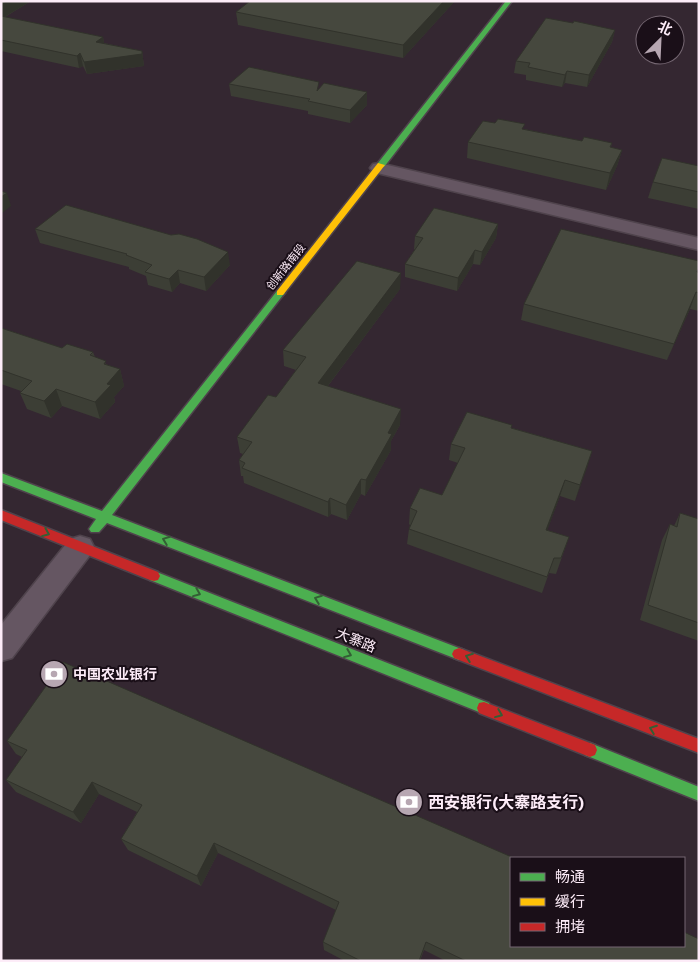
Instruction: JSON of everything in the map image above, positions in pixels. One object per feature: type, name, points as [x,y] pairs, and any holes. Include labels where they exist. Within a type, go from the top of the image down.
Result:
[{"type":"street","name":"创新路南段","points":[[80,547],[510,1]]},
{"type":"street","points":[[379,168],[699,244]]},
{"type":"street","name":"大寨路","points":[[1,477],[699,746]]},
{"type":"street","name":"大寨路","points":[[1,514],[699,794]]},
{"type":"street","points":[[1,648],[80,547]]},
{"type":"building","points":[[250,1],[444,1],[403,45],[236,12]]},
{"type":"building","points":[[1,16],[103,37],[96,42],[142,51],[142,54],[84,62],[80,53],[77,56],[1,40]]},
{"type":"building","points":[[546,18],[573,23],[574,21],[615,30],[589,75],[567,71],[565,75],[528,67],[530,63],[516,61]]},
{"type":"building","points":[[249,67],[319,82],[317,91],[324,83],[367,92],[350,110],[308,101],[310,99],[229,84]]},
{"type":"building","points":[[498,119],[525,124],[522,129],[582,141],[584,137],[612,143],[610,147],[622,150],[610,173],[468,142],[483,121],[495,123]]},
{"type":"building","points":[[662,158],[699,166],[699,192],[653,182]]},
{"type":"building","points":[[1,191],[7,193],[1,197]]},
{"type":"building","points":[[66,205],[171,235],[179,234],[197,239],[228,252],[204,277],[178,270],[169,279],[145,272],[152,265],[127,254],[35,229]]},
{"type":"building","points":[[434,208],[498,224],[482,252],[475,250],[458,278],[405,264],[423,238],[415,236]]},
{"type":"building","points":[[561,229],[699,261],[697,272],[699,273],[699,293],[696,292],[674,344],[524,304]]},
{"type":"building","points":[[357,261],[401,273],[318,383],[401,409],[388,433],[392,434],[366,480],[361,479],[346,505],[330,498],[328,502],[242,468],[245,463],[239,460],[252,442],[237,437],[268,395],[276,397],[306,357],[283,350]]},
{"type":"building","points":[[1,328],[62,348],[67,344],[93,352],[90,355],[106,361],[104,364],[120,369],[107,384],[111,385],[95,402],[56,389],[44,401],[20,393],[32,381],[1,370]]},
{"type":"building","points":[[467,412],[512,425],[511,428],[592,451],[580,485],[565,480],[546,530],[569,537],[561,558],[554,558],[547,577],[409,529],[417,511],[410,508],[420,488],[442,495],[465,448],[451,444]]},
{"type":"building","points":[[680,513],[699,519],[699,623],[648,605],[670,524],[677,527]]},
{"type":"building","points":[[63,662],[512,857],[510,857],[510,947],[685,947],[685,932],[699,939],[699,961],[466,961],[426,942],[419,961],[361,961],[323,942],[339,902],[214,843],[197,876],[121,839],[142,805],[92,782],[73,812],[6,780],[27,750],[7,741]]},
{"type":"traffic: fast","points":[[381,165],[509,1]]},
{"type":"traffic: fast","points":[[95,529],[280,293]]},
{"type":"traffic: fast","points":[[1,477],[459,654]]},
{"type":"traffic: fast","points":[[154,576],[484,708]]},
{"type":"traffic: fast","points":[[590,750],[699,794]]},
{"type":"traffic: slow","points":[[280,293],[381,165]]},
{"type":"traffic: jam","points":[[1,515],[154,576]]},
{"type":"traffic: jam","points":[[459,654],[699,746]]},
{"type":"traffic: jam","points":[[484,708],[590,750]]},
{"type":"place","name":"中国农业银行","points":[[54,674]]},
{"type":"place","name":"西安银行(大寨路支行)","points":[[409,802]]}]
